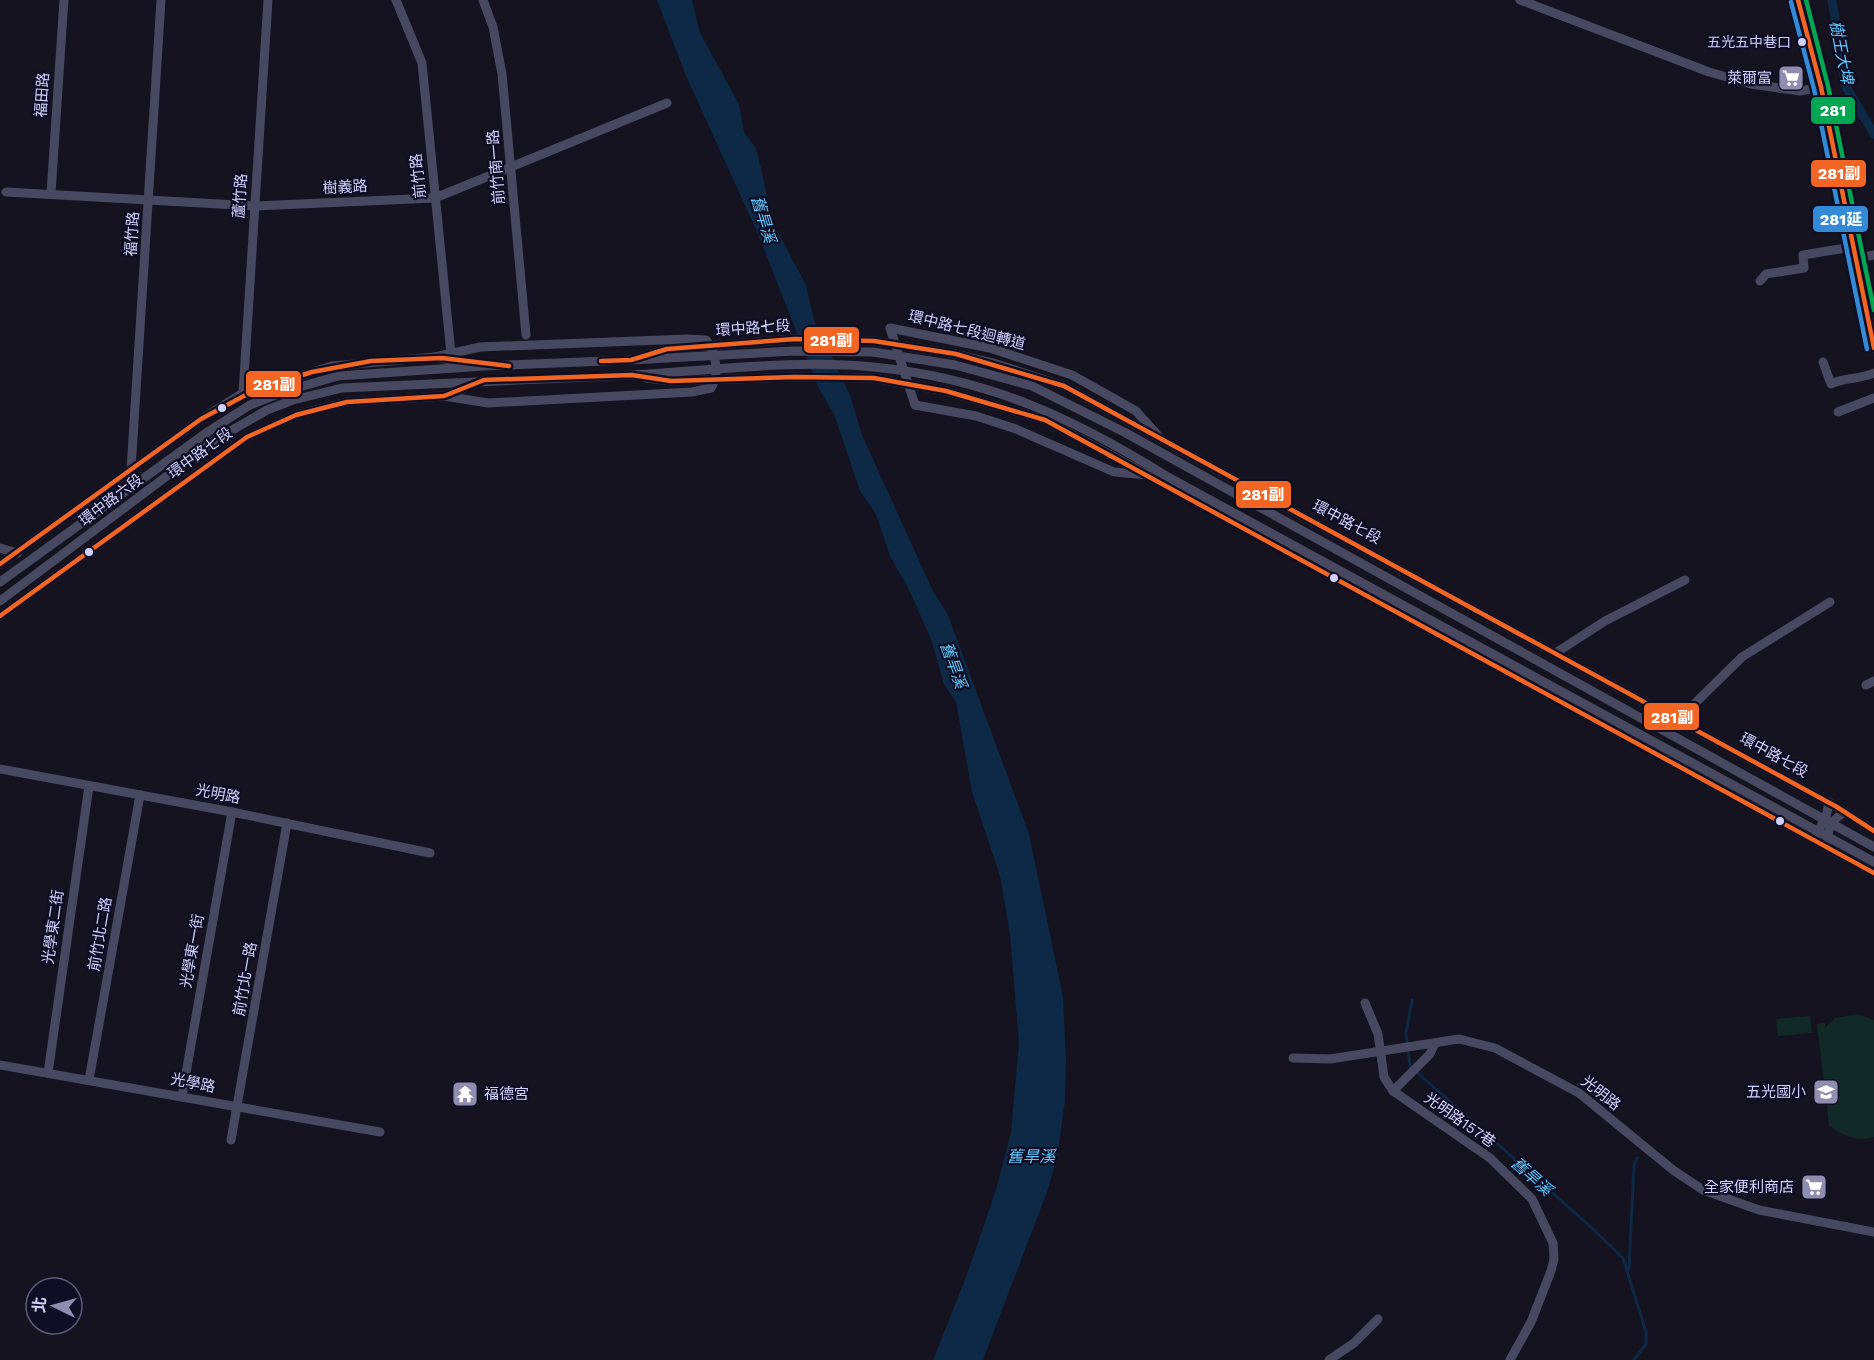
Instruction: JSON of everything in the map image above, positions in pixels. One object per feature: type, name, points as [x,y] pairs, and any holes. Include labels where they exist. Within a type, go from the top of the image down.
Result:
[{"type":"street","name":"福田路","points":[[51,193],[64,0]]},
{"type":"street","name":"福竹路","points":[[131,469],[161,0]]},
{"type":"street","name":"蘆竹路","points":[[243,393],[268,0]]},
{"type":"street","name":"前竹路","points":[[396,0],[422,63],[451,354]]},
{"type":"street","name":"前竹南一路","points":[[483,0],[493,27],[502,75],[526,335]]},
{"type":"street","points":[[1520,0],[1621,36],[1709,72],[1751,84],[1800,91],[1821,87]]},
{"type":"street","points":[[1798,0],[1821,87],[1854,259],[1874,348]]},
{"type":"street","name":"樹義路","points":[[6,192],[255,206],[435,198],[667,102]]},
{"type":"street","points":[[1760,282],[1766,274],[1804,268],[1803,255],[1852,247]]},
{"type":"street","points":[[1854,259],[1874,255]]},
{"type":"street","name":"環中路七段迴轉道","points":[[1148,475],[1113,472],[1016,429],[976,417],[915,405],[890,328],[990,348],[1072,375],[1136,411],[1161,439]]},
{"type":"street","points":[[435,357],[480,347],[697,339],[706,340],[712,347],[716,376],[711,388],[692,392],[488,403],[444,396]]},
{"type":"street","name":"環中路七段","points":[[631,360],[667,349],[795,339],[874,340],[974,358],[1064,386],[1557,652],[1828,802],[1874,831]]},
{"type":"street","name":"環中路七段","points":[[338,376],[484,366],[794,351],[873,352],[955,365],[1032,386],[1134,438],[1874,847]]},
{"type":"street","name":"環中路七段","points":[[332,366],[435,357],[484,366]]},
{"type":"street","points":[[1823,362],[1831,384],[1838,380],[1859,380],[1874,373]]},
{"type":"street","name":"環中路六段","points":[[0,564],[201,419],[243,393],[332,366]]},
{"type":"street","name":"環中路七段","points":[[342,388],[796,366],[872,367],[950,379],[1025,400],[1118,445],[1168,477],[1874,862]]},
{"type":"street","name":"環中路七段","points":[[632,375],[671,381],[795,377],[874,378],[946,391],[1045,420],[1811,841],[1874,873]]},
{"type":"street","name":"環中路六段","points":[[0,582],[209,431],[250,405],[286,391],[338,376]]},
{"type":"street","name":"環中路七段","points":[[0,615],[247,437],[296,415],[347,402],[444,396],[484,380]]},
{"type":"street","name":"環中路六段","points":[[0,601],[223,435],[267,410],[342,388]]},
{"type":"street","points":[[1838,412],[1874,398]]},
{"type":"street","points":[[0,548],[68,567]]},
{"type":"street","points":[[1557,652],[1605,621],[1685,580]]},
{"type":"street","points":[[1678,720],[1742,657],[1830,602]]},
{"type":"street","name":"光明路","points":[[0,769],[232,812],[430,853]]},
{"type":"street","name":"光學東二街","points":[[48,1073],[89,786]]},
{"type":"street","name":"前竹北二路","points":[[89,1080],[140,795]]},
{"type":"street","points":[[1811,841],[1823,823],[1828,802]]},
{"type":"street","name":"光學東一街","points":[[182,1096],[232,812]]},
{"type":"street","points":[[1830,850],[1827,844],[1829,828],[1833,820],[1845,812]]},
{"type":"street","name":"前竹北一路","points":[[231,1140],[287,823]]},
{"type":"street","points":[[1365,1003],[1378,1034],[1384,1077],[1395,1088],[1430,1054],[1435,1043]]},
{"type":"street","name":"光明路","points":[[1293,1058],[1330,1059],[1459,1039],[1495,1048],[1580,1093],[1673,1170],[1704,1190],[1759,1210],[1874,1232]]},
{"type":"street","name":"光學路","points":[[0,1065],[380,1132]]},
{"type":"street","name":"光明路157巷","points":[[1395,1088],[1490,1158],[1532,1199],[1553,1243],[1554,1259],[1551,1271],[1531,1322],[1510,1360]]},
{"type":"street","points":[[1329,1360],[1354,1343],[1378,1319]]},
{"type":"green space","points":[[1857,1014],[1874,1020],[1874,1137],[1861,1139],[1845,1135],[1829,1125],[1817,1024],[1825,1023],[1825,1028],[1835,1018]]},
{"type":"green space","points":[[1810,1016],[1812,1033],[1778,1036],[1776,1019]]},
{"type":"water","name":"舊旱溪","points":[[657,0],[692,0],[700,33],[739,104],[744,132],[756,148],[769,215],[806,285],[814,320],[850,395],[862,435],[932,589],[948,615],[1029,834],[1063,997],[1066,1058],[1065,1101],[1057,1158],[1047,1192],[983,1360],[933,1360],[966,1277],[996,1190],[1011,1132],[1019,1043],[1010,935],[1000,876],[972,792],[956,702],[944,684],[931,639],[909,590],[890,556],[876,514],[860,491],[834,414],[819,389],[758,234],[686,76]]},
{"type":"waterway","name":"樹王大埤","points":[[1832,0],[1846,87],[1874,134]]},
{"type":"waterway","name":"舊旱溪","points":[[1412,1000],[1406,1033],[1410,1066],[1623,1258],[1646,1332],[1646,1344],[1634,1360]]},
{"type":"waterway","points":[[1629,1269],[1634,1165],[1637,1158]]},
{"type":"transit line","name":"281副","points":[[1798,0],[1821,87],[1874,348]]},
{"type":"transit line","name":"281","points":[[1806,0],[1828,86],[1874,310]]},
{"type":"transit line","name":"281延","points":[[1791,2],[1814,89],[1867,349]]},
{"type":"transit line","name":"281副","points":[[601,361],[631,360],[667,349],[795,339],[874,341],[956,354],[1064,386],[1837,807],[1874,831]]},
{"type":"transit line","name":"281副","points":[[0,564],[201,419],[255,390],[312,372],[371,361],[442,358],[509,366]]},
{"type":"transit line","name":"281副","points":[[0,616],[247,437],[296,415],[347,402],[444,396],[484,380],[632,375],[671,381],[795,377],[874,378],[946,391],[1045,420],[1874,873]]},
{"type":"place","name":"五光五中巷口","points":[[1802,42]]},
{"type":"place","name":"萊爾富","points":[[1791,78]]},
{"type":"place","name":"五光國小","points":[[1826,1092]]},
{"type":"place","name":"福德宮","points":[[465,1094]]},
{"type":"place","name":"全家便利商店","points":[[1814,1187]]}]
